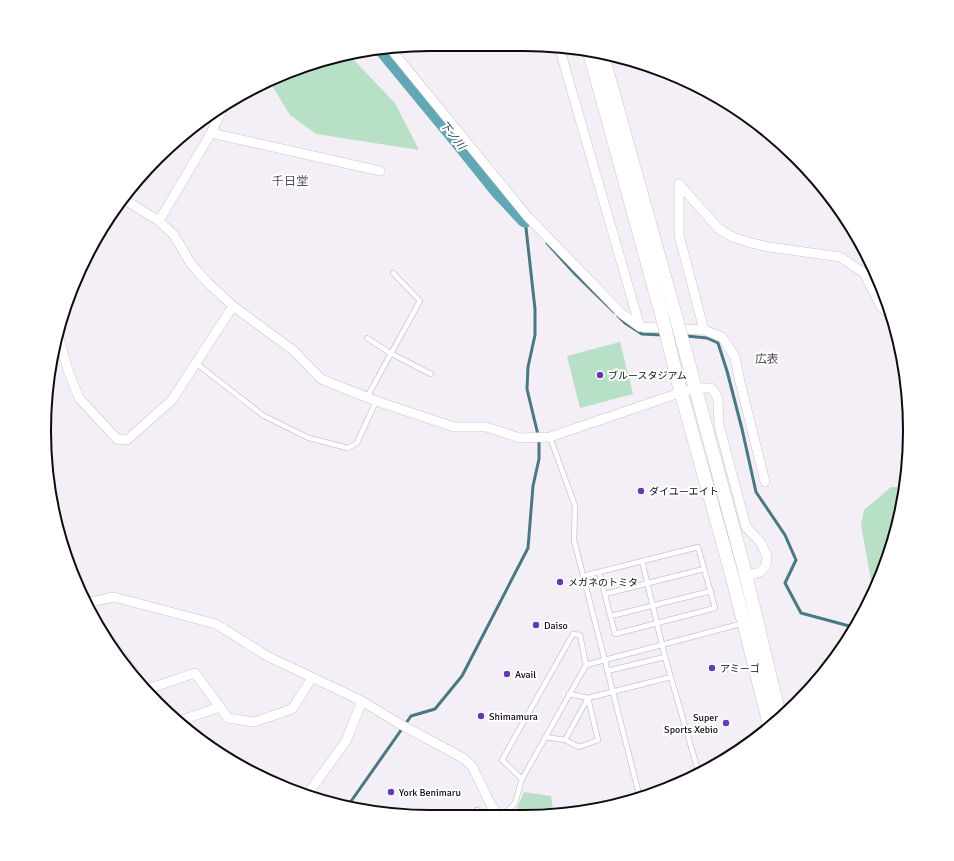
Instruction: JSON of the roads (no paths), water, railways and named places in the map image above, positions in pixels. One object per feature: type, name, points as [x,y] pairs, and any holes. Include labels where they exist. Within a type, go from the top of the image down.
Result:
[{"type":"street","points":[[394,53],[527,216],[622,314],[640,327],[704,330],[722,337],[735,357],[765,482]]},
{"type":"street","points":[[561,53],[640,327]]},
{"type":"street","points":[[591,57],[730,568],[768,721]]},
{"type":"street","points":[[604,60],[744,568],[779,712]]},
{"type":"street","points":[[159,221],[211,133],[220,115]]},
{"type":"street","points":[[211,133],[380,171]]},
{"type":"street","points":[[704,330],[679,235],[679,184],[719,229],[733,237],[751,244],[840,258],[864,273],[883,309]]},
{"type":"street","points":[[127,201],[159,221],[174,235],[192,264],[208,283],[233,306],[294,351],[321,379],[376,401],[454,427],[486,427],[520,438],[550,437],[694,388],[711,388],[716,394],[718,401],[719,425],[746,527],[761,544],[767,556],[766,566],[760,572],[754,574],[744,568]]},
{"type":"street","points":[[61,345],[68,370],[79,398],[117,439],[127,440],[172,400],[233,306]]},
{"type":"street","points":[[92,602],[114,597],[216,624],[267,656],[362,701],[398,723],[463,758],[472,766],[495,810]]},
{"type":"street","points":[[151,688],[195,673],[228,718],[254,722],[292,709],[312,678]]},
{"type":"street","points":[[310,790],[346,741],[362,701]]},
{"type":"street","points":[[184,720],[220,707]]},
{"type":"lane","points":[[367,397],[420,301],[393,273]]},
{"type":"lane","points":[[367,338],[390,353],[431,374]]},
{"type":"lane","points":[[196,364],[264,416],[309,438],[348,448],[357,443],[376,401]]},
{"type":"lane","points":[[550,437],[575,506],[574,540],[638,792]]},
{"type":"lane","points":[[583,576],[698,547],[715,608],[615,634],[606,594],[599,572]]},
{"type":"lane","points":[[642,561],[665,657],[697,768]]},
{"type":"lane","points":[[606,594],[704,569]]},
{"type":"lane","points":[[611,616],[710,591]]},
{"type":"lane","points":[[586,665],[744,623]]},
{"type":"lane","points":[[509,810],[515,803],[522,779],[586,665],[580,635],[574,634],[502,760],[522,779]]},
{"type":"lane","points":[[607,671],[665,657]]},
{"type":"lane","points":[[569,694],[588,698],[671,677]]},
{"type":"lane","points":[[565,740],[588,698]]},
{"type":"lane","points":[[545,737],[565,740],[578,747],[598,740],[588,698]]},
{"type":"waterway","name":"下ノ川","points":[[387,54],[498,190],[525,219]]},
{"type":"waterway","points":[[351,802],[411,716],[435,709],[462,676],[528,548],[533,486],[539,459],[539,439],[527,389],[528,367],[535,335],[535,309],[525,219]]},
{"type":"waterway","points":[[547,243],[575,274],[614,312]]},
{"type":"waterway","points":[[618,316],[625,323],[642,334],[662,335]]},
{"type":"waterway","points":[[686,336],[707,338],[718,343],[742,429],[756,492],[785,535],[796,560],[785,583],[801,613],[848,626]]},
{"type":"place","name":"ブルースタジアム","points":[[600,375]]},
{"type":"place","name":"ダイユーエイト","points":[[641,491]]},
{"type":"place","name":"メガネのトミタ","points":[[560,582]]},
{"type":"place","name":"Daiso","points":[[536,625]]},
{"type":"place","name":"アミーゴ","points":[[712,668]]},
{"type":"place","name":"Avail","points":[[507,674]]},
{"type":"place","name":"Shimamura","points":[[481,716]]},
{"type":"place","name":"Super Sports Xebio","points":[[726,723]]},
{"type":"place","name":"York Benimaru","points":[[391,792]]},
{"type":"district","name":"千日堂","points":[[290,181]]},
{"type":"district","name":"広表","points":[[767,359]]}]
